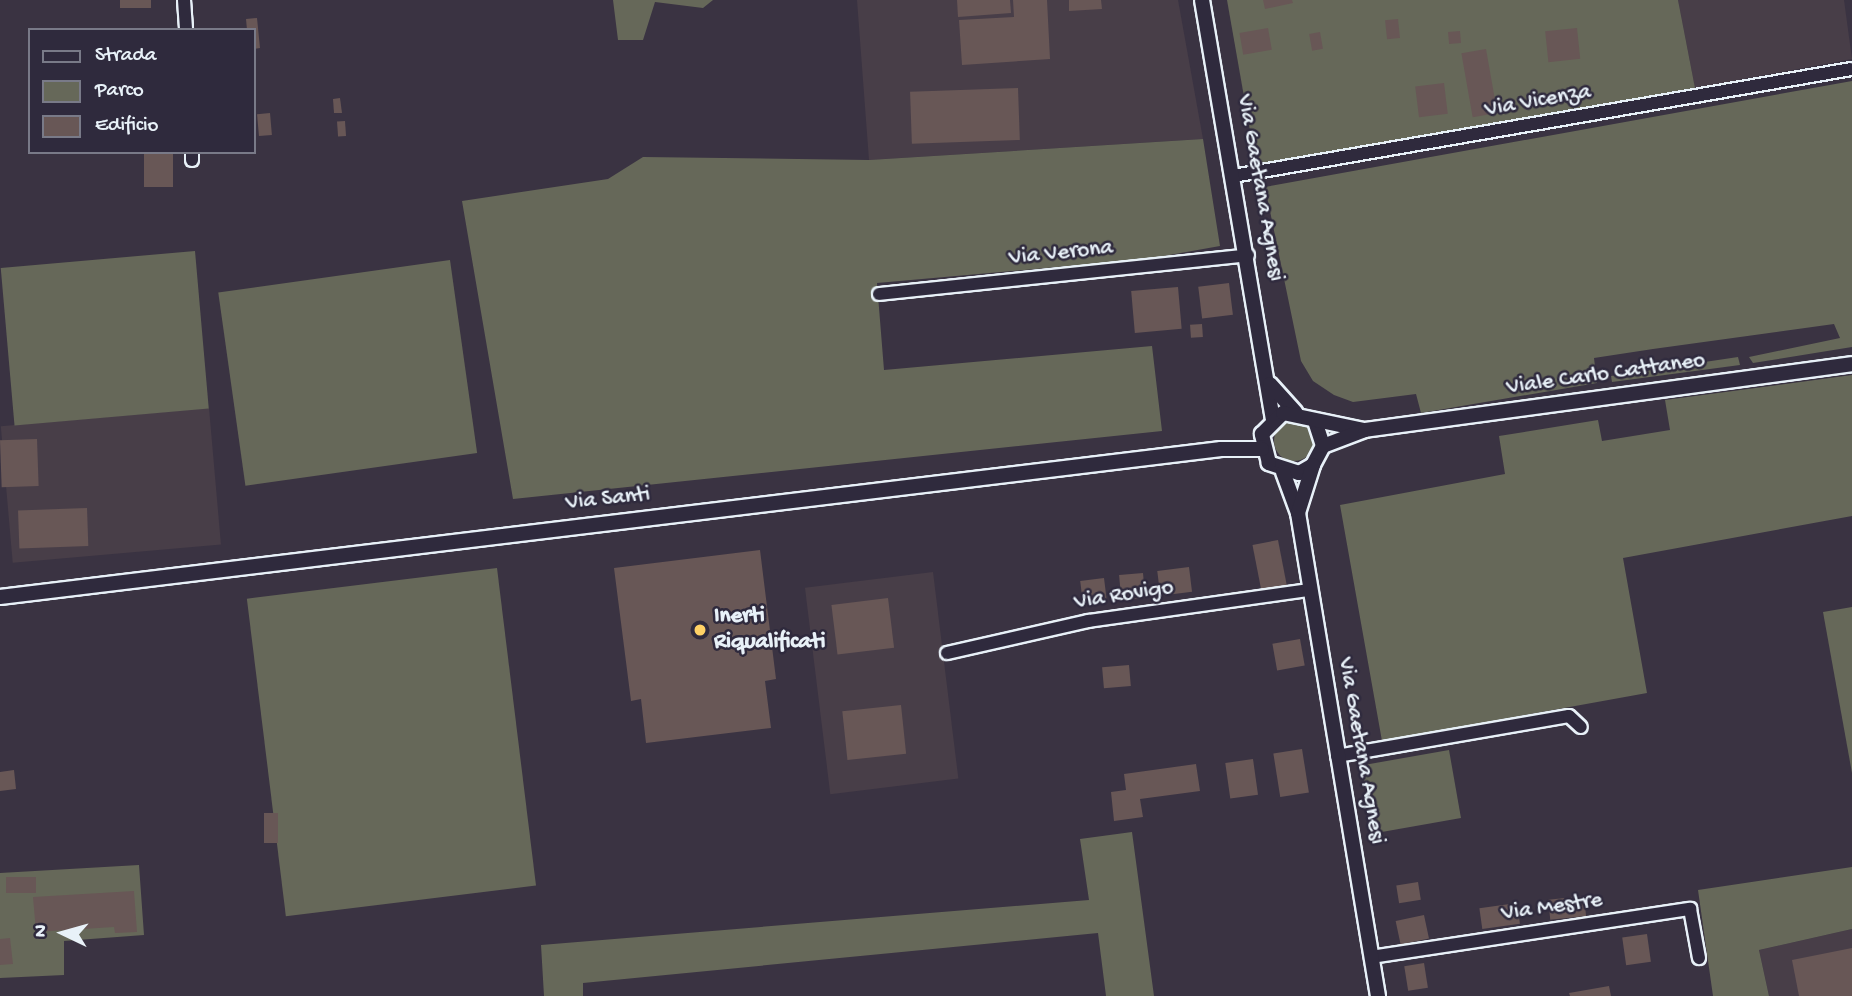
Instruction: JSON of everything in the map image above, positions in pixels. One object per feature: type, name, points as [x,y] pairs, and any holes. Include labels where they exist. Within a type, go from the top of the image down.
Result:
[{"type":"street","points":[[184,0],[186,28]]},
{"type":"street","name":"Via Gaetana Agnesi","points":[[1202,0],[1270,384],[1273,418]]},
{"type":"street","name":"Via Vicenza","points":[[1233,176],[1851,69]]},
{"type":"street","name":"Via Verona","points":[[879,294],[1248,255]]},
{"type":"street","name":"Viale Carlo Cattaneo","points":[[1322,446],[1365,430],[1852,364]]},
{"type":"street","points":[[1270,384],[1295,412],[1315,422],[1322,446],[1313,465],[1299,472],[1283,472],[1262,442],[1273,418],[1295,412]]},
{"type":"street","name":"Viale Carlo Cattaneo","points":[[1315,422],[1365,430]]},
{"type":"street","name":"Via Santi","points":[[0,597],[1262,442]]},
{"type":"street","name":"Via Gaetana Agnesi","points":[[1298,513],[1313,465]]},
{"type":"street","name":"Via Gaetana Agnesi","points":[[1283,472],[1298,513],[1378,996]]},
{"type":"street","name":"Via Rovigo","points":[[947,653],[1088,621],[1309,590]]},
{"type":"street","points":[[1337,756],[1569,716],[1581,727]]},
{"type":"street","name":"Via Mestre","points":[[1371,957],[1690,909],[1699,958]]},
{"type":"shaded area","points":[[857,0],[1178,0],[1203,139],[869,160]]},
{"type":"shaded area","points":[[1678,0],[1844,0],[1852,59],[1695,88]]},
{"type":"shaded area","points":[[209,408],[221,544],[13,563],[1,426]]},
{"type":"shaded area","points":[[933,572],[958,778],[830,794],[805,588]]},
{"type":"shaded area","points":[[1852,929],[1852,996],[1769,996],[1759,950]]},
{"type":"green space","points":[[613,0],[713,0],[703,8],[655,2],[643,40],[618,40]]},
{"type":"green space","points":[[1227,0],[1678,0],[1695,88],[1256,165]]},
{"type":"green space","points":[[1852,81],[1852,347],[1753,363],[1749,357],[1840,338],[1834,324],[1594,358],[1597,383],[1421,413],[1416,394],[1353,402],[1334,395],[1313,381],[1301,361],[1265,187]]},
{"type":"green space","points":[[1203,139],[1220,246],[1147,259],[877,283],[884,370],[1152,346],[1162,431],[513,499],[462,201],[608,179],[643,157],[869,160]]},
{"type":"green space","points":[[195,251],[209,408],[15,425],[1,268]]},
{"type":"green space","points":[[450,260],[477,453],[245,486],[218,293]]},
{"type":"green space","points":[[1738,357],[1740,365],[1612,382],[1611,376]]},
{"type":"green space","points":[[1852,375],[1852,516],[1623,558],[1647,693],[1382,741],[1340,505],[1505,474],[1499,436],[1598,420],[1602,441],[1670,430],[1665,400]]},
{"type":"green space","points":[[1294,421],[1302,422],[1308,427],[1313,433],[1313,449],[1308,455],[1302,460],[1294,461],[1286,460],[1280,455],[1275,449],[1274,441],[1275,433],[1280,427],[1286,422]]},
{"type":"green space","points":[[497,568],[536,886],[286,916],[247,599]]},
{"type":"green space","points":[[1852,607],[1852,773],[1823,612]]},
{"type":"green space","points":[[1449,750],[1461,818],[1373,833],[1361,765]]},
{"type":"green space","points":[[1132,832],[1154,996],[1106,996],[1098,933],[583,983],[583,996],[544,996],[541,945],[1089,900],[1080,839]]},
{"type":"green space","points":[[139,865],[144,935],[64,941],[64,975],[0,978],[0,873]]},
{"type":"green space","points":[[1852,867],[1852,929],[1759,950],[1769,996],[1713,996],[1698,890]]},
{"type":"building","points":[[120,0],[151,0],[151,8],[120,8]]},
{"type":"building","points":[[957,0],[1010,0],[1011,13],[958,17]]},
{"type":"building","points":[[1013,0],[1047,0],[1050,59],[962,65],[959,20],[1014,17]]},
{"type":"building","points":[[1069,0],[1101,0],[1102,9],[1069,11]]},
{"type":"building","points":[[1263,0],[1292,0],[1293,3],[1265,9]]},
{"type":"building","points":[[257,18],[260,48],[256,49],[256,28],[247,28],[246,19]]},
{"type":"building","points":[[1398,19],[1400,38],[1387,39],[1385,20]]},
{"type":"building","points":[[1268,28],[1272,50],[1243,55],[1239,33]]},
{"type":"building","points":[[1577,28],[1580,59],[1548,62],[1545,31]]},
{"type":"building","points":[[1460,31],[1461,43],[1449,44],[1448,32]]},
{"type":"building","points":[[1320,32],[1323,49],[1312,51],[1309,34]]},
{"type":"building","points":[[1486,49],[1497,113],[1473,117],[1461,53]]},
{"type":"building","points":[[1444,83],[1448,114],[1419,117],[1415,87]]},
{"type":"building","points":[[1018,88],[1020,140],[912,144],[910,92]]},
{"type":"building","points":[[340,98],[342,113],[334,113],[333,99]]},
{"type":"building","points":[[270,113],[272,135],[259,136],[257,114]]},
{"type":"building","points":[[345,121],[346,136],[338,137],[337,122]]},
{"type":"building","points":[[144,154],[173,154],[173,187],[144,187]]},
{"type":"building","points":[[1229,283],[1233,315],[1202,319],[1198,287]]},
{"type":"building","points":[[1178,287],[1182,329],[1135,333],[1131,291]]},
{"type":"building","points":[[1202,324],[1203,337],[1191,338],[1190,325]]},
{"type":"building","points":[[37,439],[39,486],[2,487],[0,440]]},
{"type":"building","points":[[87,508],[88,546],[19,548],[18,510]]},
{"type":"building","points":[[1278,540],[1287,586],[1261,591],[1252,545]]},
{"type":"building","points":[[760,550],[776,679],[765,681],[771,728],[646,743],[641,699],[631,701],[614,568]]},
{"type":"building","points":[[1189,567],[1192,592],[1160,596],[1157,571]]},
{"type":"building","points":[[1143,573],[1145,598],[1121,600],[1119,575]]},
{"type":"building","points":[[1104,578],[1107,603],[1083,606],[1080,581]]},
{"type":"building","points":[[888,598],[894,648],[838,655],[831,605]]},
{"type":"building","points":[[1300,639],[1305,666],[1277,670],[1272,644]]},
{"type":"building","points":[[1129,665],[1131,686],[1104,688],[1102,667]]},
{"type":"building","points":[[901,705],[906,754],[847,760],[842,711]]},
{"type":"building","points":[[1302,749],[1309,792],[1280,797],[1273,754]]},
{"type":"building","points":[[1253,759],[1258,795],[1230,799],[1225,763]]},
{"type":"building","points":[[1196,764],[1200,791],[1140,799],[1143,817],[1114,821],[1111,792],[1126,790],[1124,774]]},
{"type":"building","points":[[14,770],[16,789],[0,791],[0,772]]},
{"type":"building","points":[[264,813],[278,813],[278,843],[264,843]]},
{"type":"building","points":[[6,877],[36,877],[36,893],[6,893]]},
{"type":"building","points":[[1418,882],[1421,900],[1399,903],[1396,885]]},
{"type":"building","points":[[134,891],[137,932],[115,933],[114,927],[36,932],[33,897]]},
{"type":"building","points":[[1584,896],[1586,916],[1550,920],[1548,900]]},
{"type":"building","points":[[1517,903],[1520,924],[1482,929],[1479,908]]},
{"type":"building","points":[[1424,915],[1429,938],[1401,945],[1396,921]]},
{"type":"building","points":[[1647,934],[1651,962],[1626,965],[1622,937]]},
{"type":"building","points":[[10,938],[13,964],[0,965],[0,939]]},
{"type":"building","points":[[1852,948],[1852,996],[1799,996],[1792,960]]},
{"type":"building","points":[[1424,963],[1428,988],[1408,991],[1404,966]]},
{"type":"building","points":[[1609,986],[1611,996],[1570,996],[1569,993]]},
{"type":"place","name":"Inerti Riqualificati","points":[[700,630]]}]
